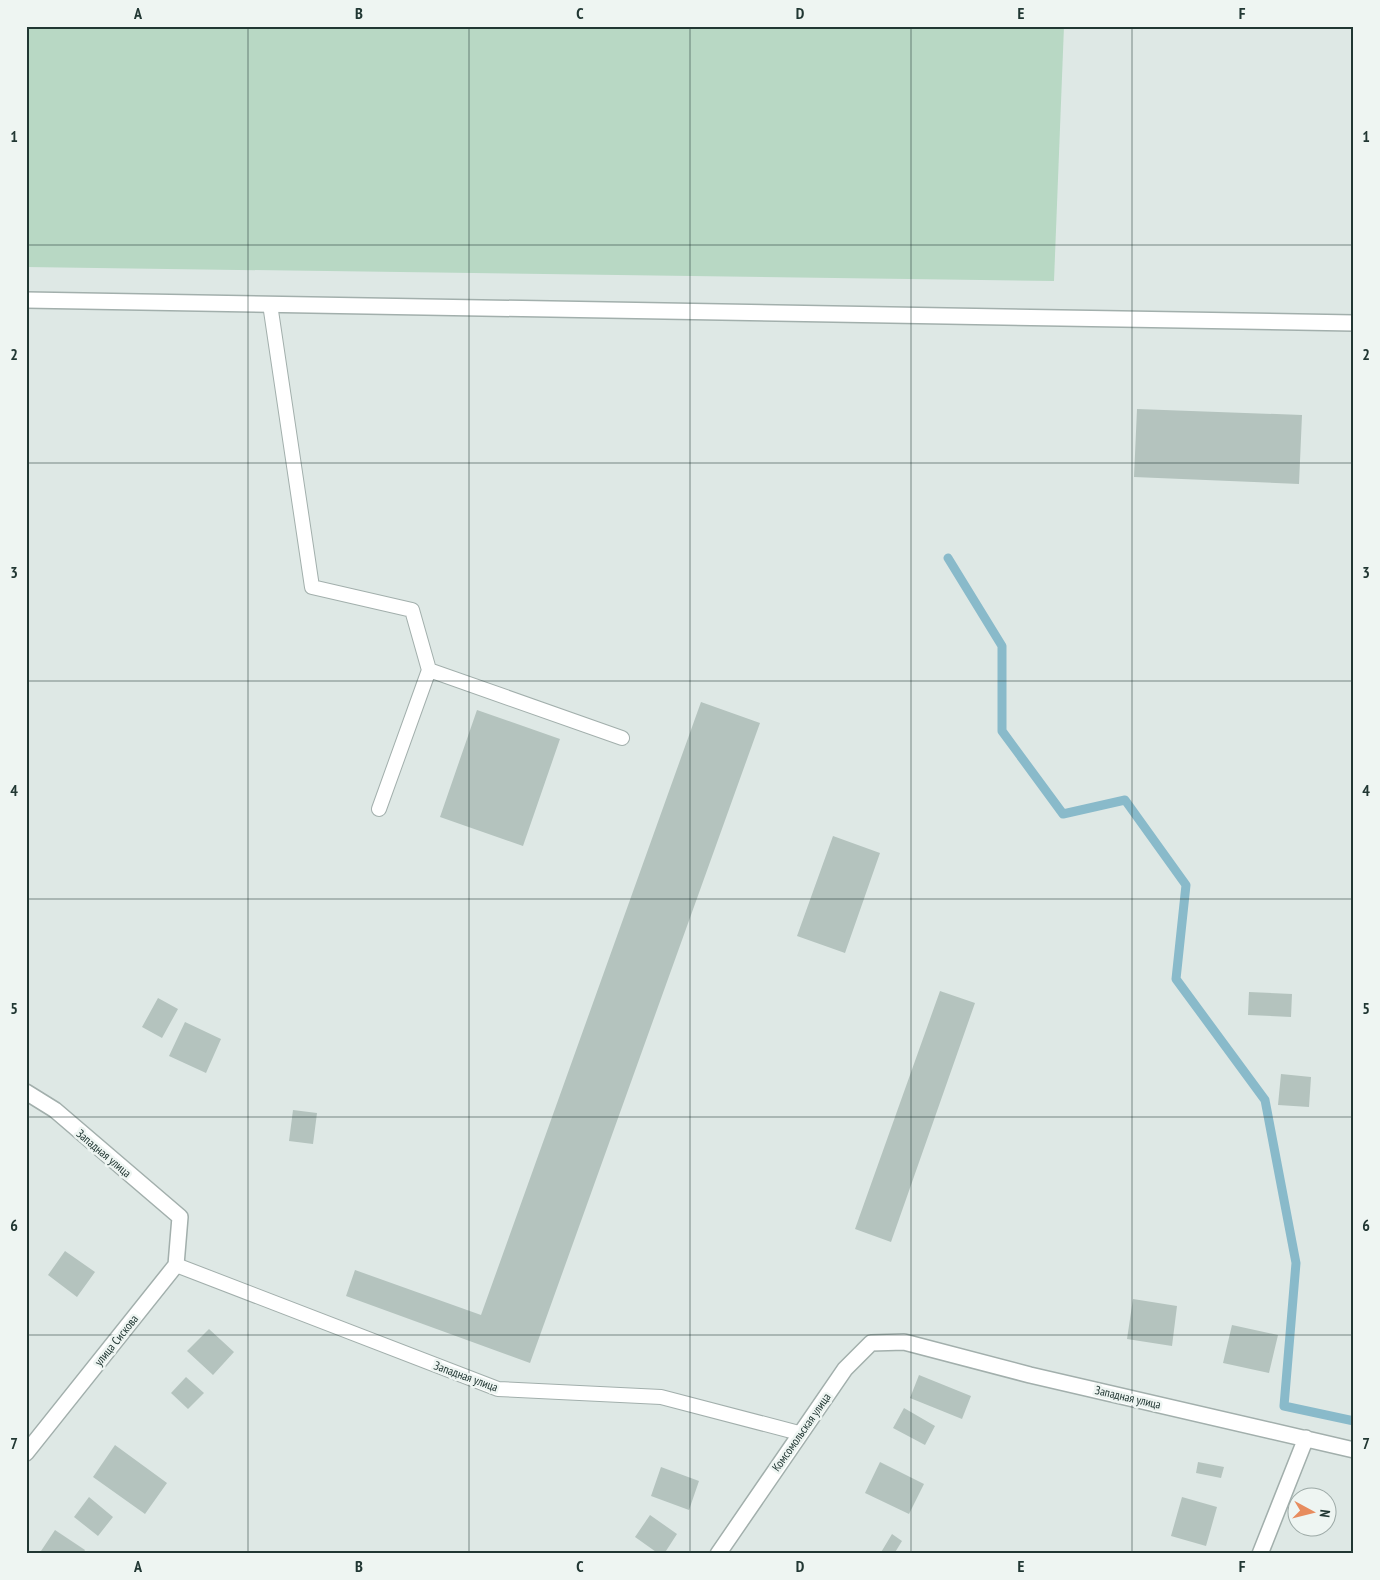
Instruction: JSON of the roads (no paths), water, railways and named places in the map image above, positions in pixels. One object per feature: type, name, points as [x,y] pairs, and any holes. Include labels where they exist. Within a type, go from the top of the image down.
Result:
[{"type":"street","points":[[26,300],[1354,323]]},
{"type":"street","name":"Западная улица","points":[[26,1092],[55,1110],[180,1217],[176,1265]]},
{"type":"street","name":"улица Сискова","points":[[26,1453],[176,1265]]},
{"type":"street","name":"Западная улица","points":[[904,1342],[1030,1374],[1354,1450]]},
{"type":"street","name":"Комсомольская улица","points":[[718,1554],[799,1433],[845,1370],[871,1343],[904,1342]]},
{"type":"street","points":[[1260,1554],[1306,1438]]},
{"type":"lane","points":[[270,304],[312,587],[412,610],[429,670],[379,809]]},
{"type":"lane","points":[[429,670],[622,738]]},
{"type":"lane","name":"Западная улица","points":[[176,1265],[498,1389],[661,1397],[799,1433]]},
{"type":"waterway","points":[[948,558],[1002,646],[1002,731],[1063,814],[1125,800],[1186,885],[1176,979],[1265,1100],[1296,1263],[1284,1406],[1354,1421]]}]
